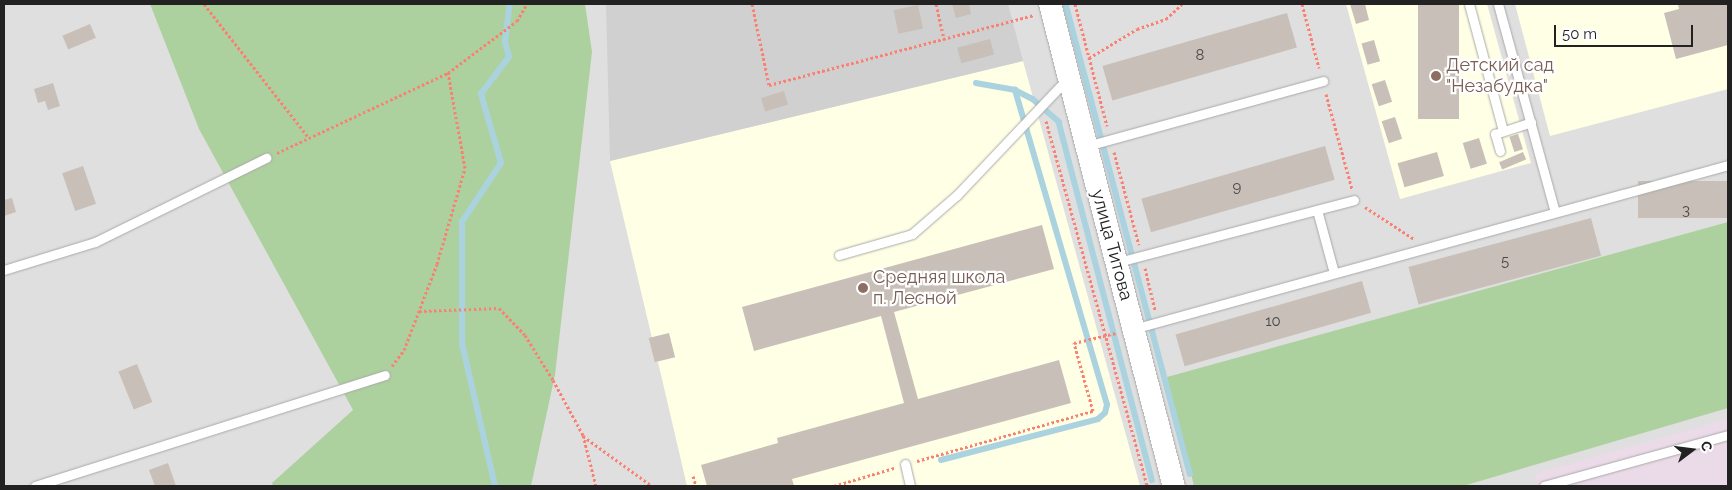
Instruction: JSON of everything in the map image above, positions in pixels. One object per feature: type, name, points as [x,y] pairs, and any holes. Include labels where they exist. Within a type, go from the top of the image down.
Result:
[{"type":"street","name":"улица Титова","points":[[1042,9],[1061,85],[1086,146],[1174,486]]},
{"type":"lane","points":[[1469,4],[1503,131]]},
{"type":"lane","points":[[1498,4],[1555,212]]},
{"type":"lane","points":[[1086,146],[1323,81]]},
{"type":"lane","points":[[840,255],[912,234],[957,195],[1061,85]]},
{"type":"lane","points":[[1500,151],[1495,134],[1531,122]]},
{"type":"lane","points":[[4,270],[95,242],[266,158]]},
{"type":"lane","points":[[1133,328],[1728,164]]},
{"type":"lane","points":[[1116,263],[1354,200]]},
{"type":"lane","points":[[1317,210],[1334,273]]},
{"type":"lane","points":[[35,486],[385,375]]},
{"type":"lane","points":[[1544,486],[1728,435]]},
{"type":"lane","points":[[905,464],[910,486]]},
{"type":"path","points":[[204,4],[309,138]]},
{"type":"path","points":[[266,158],[448,72],[517,21],[527,4]]},
{"type":"path","points":[[752,4],[769,85],[944,38],[1042,9]]},
{"type":"path","points":[[936,4],[944,38]]},
{"type":"path","points":[[1084,62],[1137,29],[1166,19],[1182,4]]},
{"type":"path","points":[[1302,4],[1354,200],[1428,247]]},
{"type":"path","points":[[385,375],[404,350],[437,264],[465,168],[448,72]]},
{"type":"path","points":[[1042,106],[1147,486]]},
{"type":"path","points":[[1142,256],[1158,322]]},
{"type":"path","points":[[419,311],[499,308],[525,335],[583,436],[596,486]]},
{"type":"path","points":[[834,486],[1093,411],[1074,343],[1110,335]]},
{"type":"path","points":[[583,436],[652,486]]},
{"type":"path","points":[[694,476],[696,486]]},
{"type":"shaded area","points":[[4,4],[1728,4],[1728,486],[4,486]]},
{"type":"shaded area","points":[[606,4],[1008,4],[1023,61],[610,161]]},
{"type":"shaded area","name":"Детский сад \"Незабудка\"","points":[[1346,4],[1487,4],[1531,163],[1400,199]]},
{"type":"shaded area","points":[[1515,4],[1728,4],[1728,89],[1550,136]]},
{"type":"shaded area","name":"Средняя школа п. Лесной","points":[[1023,61],[1140,486],[687,486],[658,362],[655,362],[649,339],[652,338],[610,161]]},
{"type":"shaded area","points":[[1728,419],[1728,486],[1539,486],[1534,474]]},
{"type":"green space","points":[[150,4],[585,4],[592,52],[555,375],[531,486],[273,486],[272,483],[353,410],[199,129]]},
{"type":"green space","points":[[1728,222],[1728,408],[1463,486],[1194,486],[1167,377]]},
{"type":"building","points":[[952,4],[969,4],[971,14],[956,18]]},
{"type":"building","points":[[1350,4],[1365,4],[1369,20],[1356,24]]},
{"type":"building","points":[[1418,4],[1459,4],[1459,119],[1418,119]]},
{"type":"building","points":[[1678,4],[1728,4],[1728,45],[1676,59],[1664,13],[1679,9]]},
{"type":"building","points":[[918,5],[923,28],[899,34],[894,10]]},
{"type":"building","points":[[1287,13],[1297,48],[1112,101],[1102,66]]},
{"type":"building","points":[[90,24],[96,38],[68,50],[62,36]]},
{"type":"building","points":[[990,39],[994,54],[961,63],[957,48]]},
{"type":"building","points":[[1374,40],[1380,61],[1368,65],[1362,44]]},
{"type":"building","points":[[1385,80],[1392,102],[1379,106],[1372,84]]},
{"type":"building","points":[[53,83],[60,106],[48,110],[45,101],[38,103],[34,89]]},
{"type":"building","points":[[784,91],[788,104],[765,111],[761,98]]},
{"type":"building","points":[[1395,117],[1402,139],[1389,143],[1382,121]]},
{"type":"building","points":[[1518,134],[1523,149],[1514,152],[1509,137]]},
{"type":"building","points":[[1479,138],[1487,164],[1471,169],[1463,143]]},
{"type":"building","points":[[1325,146],[1335,180],[1151,232],[1141,199]]},
{"type":"building","points":[[1437,152],[1444,176],[1404,187],[1398,163]]},
{"type":"building","points":[[1523,152],[1526,159],[1502,170],[1499,162]]},
{"type":"building","points":[[83,166],[96,204],[75,211],[62,173]]},
{"type":"building","points":[[1638,181],[1728,181],[1728,218],[1638,218]]},
{"type":"building","points":[[12,198],[16,212],[4,216],[4,200]]},
{"type":"building","points":[[1591,218],[1601,256],[1419,305],[1408,267]]},
{"type":"building","points":[[1042,225],[1054,269],[894,312],[918,399],[1059,360],[1071,403],[792,479],[794,486],[707,486],[701,465],[778,443],[777,438],[904,403],[881,316],[754,351],[742,307]]},
{"type":"building","points":[[1362,281],[1371,313],[1185,366],[1176,334]]},
{"type":"building","points":[[669,333],[675,357],[655,362],[649,338]]},
{"type":"building","points":[[137,364],[152,402],[134,410],[118,371]]},
{"type":"building","points":[[168,463],[176,486],[155,486],[149,470]]},
{"type":"waterway","points":[[495,486],[462,344],[462,222],[501,163],[481,94],[509,57],[505,42],[510,4]]},
{"type":"waterway","points":[[1066,4],[1190,474]]},
{"type":"waterway","points":[[976,83],[1015,90],[1033,99],[1059,122],[1152,480]]},
{"type":"waterway","points":[[941,460],[1098,419],[1105,413],[1107,405],[1015,90]]},
{"type":"place","name":"Детский сад \"Незабудка\"","points":[[1436,76]]},
{"type":"place","name":"Средняя школа п. Лесной","points":[[863,288]]}]
